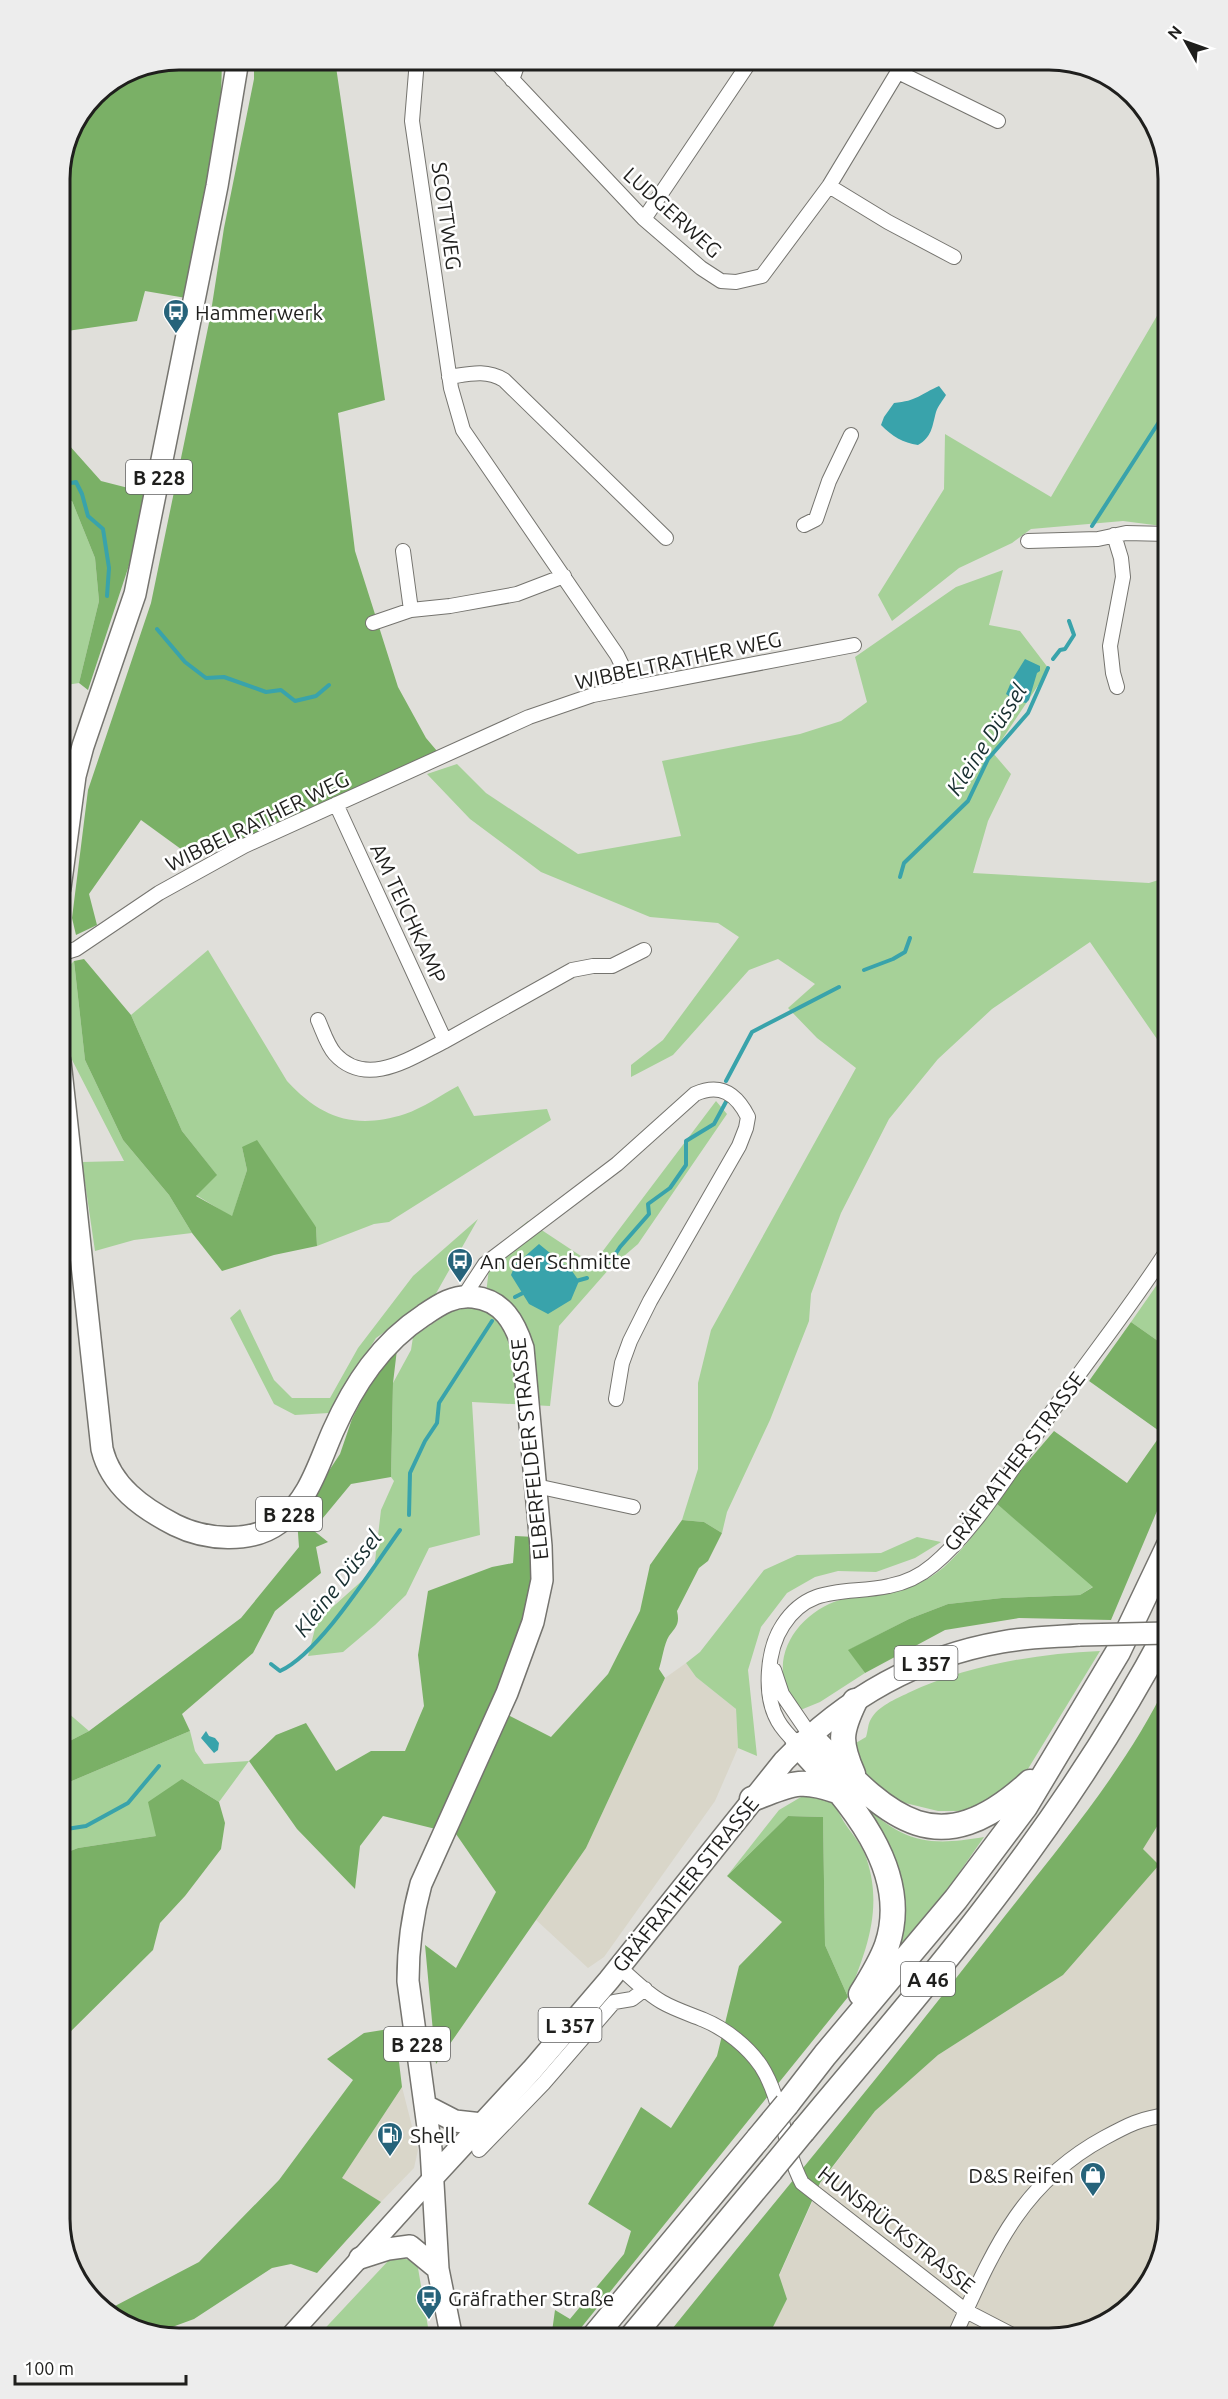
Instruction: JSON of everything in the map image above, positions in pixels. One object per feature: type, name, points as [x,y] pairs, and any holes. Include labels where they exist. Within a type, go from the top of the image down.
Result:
[{"type":"highway","name":"A 46","points":[[601,2328],[956,1899],[1025,1807],[1118,1652],[1158,1568]]},
{"type":"highway","name":"A 46","points":[[639,2328],[979,1918],[1048,1824],[1101,1746],[1158,1648]]},
{"type":"highway","points":[[825,2055],[876,1969],[887,1944],[892,1913],[891,1888],[876,1847],[857,1815],[846,1785],[842,1744],[845,1722],[855,1701]]},
{"type":"highway","points":[[804,1740],[846,1785]]},
{"type":"highway","points":[[752,1799],[800,1783],[846,1785],[867,1792],[895,1814],[913,1822],[934,1826],[958,1825],[985,1816],[1008,1802],[1052,1762]]},
{"type":"main road","name":"B 228","points":[[71,808],[82,746],[135,594],[217,186],[236,71]]},
{"type":"main road","name":"B 228","points":[[71,1158],[105,1463],[114,1478],[136,1501],[179,1527],[203,1534],[226,1537],[248,1536],[276,1525],[303,1499],[313,1481],[344,1407],[376,1357],[404,1328],[443,1302],[464,1296]]},
{"type":"main road","name":"ELBERFELDER STRASSE","points":[[450,2328],[438,2269],[434,2176],[408,1981],[410,1938],[414,1907],[431,1859],[507,1693],[533,1622],[542,1580],[523,1348],[508,1314],[481,1298],[464,1296]]},
{"type":"main road","name":"L 357","points":[[804,1740],[855,1701],[904,1671],[952,1654],[1004,1641],[1158,1631]]},
{"type":"main road","name":"GRÄFRATHER STRASSE","points":[[434,2176],[532,2070],[619,1967],[752,1799],[804,1740]]},
{"type":"main road","points":[[426,2106],[455,2121],[482,2124]]},
{"type":"main road","name":"L 357","points":[[297,2328],[434,2176]]},
{"type":"main road","points":[[360,2258],[388,2249],[410,2246],[438,2269]]},
{"type":"street","name":"SCOTTWEG","points":[[416,71],[412,121],[449,377],[458,418],[617,655],[632,686]]},
{"type":"street","name":"LUDGERWEG","points":[[504,71],[644,219],[701,268],[721,281],[736,282],[762,276],[829,186],[898,71]]},
{"type":"street","points":[[512,80],[515,71]]},
{"type":"street","points":[[644,219],[744,71]]},
{"type":"street","name":"LUDGERWEG","points":[[910,71],[998,121]]},
{"type":"street","points":[[829,186],[855,204],[954,257]]},
{"type":"street","points":[[449,377],[485,372],[495,374],[504,380],[666,538]]},
{"type":"street","points":[[804,525],[816,519],[829,481],[851,435]]},
{"type":"street","points":[[1028,541],[1158,534]]},
{"type":"street","points":[[1114,535],[1121,558],[1123,578],[1110,646],[1117,687]]},
{"type":"street","points":[[403,551],[411,610]]},
{"type":"street","points":[[373,623],[411,610],[509,596],[540,587],[564,576]]},
{"type":"street","name":"WIBBELTRATHER WEG","points":[[448,754],[529,717],[593,695],[854,645]]},
{"type":"street","name":"WIBBELRATHER WEG","points":[[71,951],[159,893],[244,846],[448,754]]},
{"type":"street","name":"AM TEICHKAMP","points":[[336,804],[445,1041]]},
{"type":"street","points":[[318,1020],[335,1053],[359,1070],[382,1070],[445,1041],[572,970],[593,966],[612,966],[644,950]]},
{"type":"street","points":[[464,1296],[485,1264],[617,1164],[695,1094],[720,1089],[733,1096],[748,1117],[746,1128],[739,1146],[650,1301],[630,1341],[622,1363],[616,1399]]},
{"type":"street","name":"GRÄFRATHER STRASSE","points":[[804,1740],[782,1694],[770,1657],[777,1636],[787,1620],[801,1606],[817,1596],[898,1584],[914,1578],[940,1558],[964,1532],[1015,1467],[1050,1414],[1139,1295],[1158,1265]]},
{"type":"street","points":[[536,1486],[633,1507]]},
{"type":"street","name":"HUNSRÜCKSTRASSE","points":[[619,1967],[640,1985],[678,2010],[707,2021],[747,2049],[762,2068],[772,2088],[793,2166],[802,2183],[966,2311],[999,2328]]},
{"type":"street","name":"GRÄFRATHER STRASSE","points":[[479,2150],[543,2084],[614,2002],[632,1999],[640,1985]]},
{"type":"street","points":[[958,2328],[998,2242],[1034,2193],[1084,2149],[1143,2118],[1158,2116]]},
{"type":"shaded area","points":[[686,1663],[696,1677],[736,1709],[738,1748],[715,1801],[604,1957],[588,1968],[535,1919],[586,1848],[665,1678]]},
{"type":"shaded area","points":[[1158,1825],[1158,1865],[1143,1849]]},
{"type":"shaded area","points":[[1158,1865],[1158,2220],[1152,2255],[1131,2291],[1103,2314],[1077,2325],[1056,2328],[772,2328],[787,2299],[779,2276],[821,2183],[875,2111],[938,2055],[1063,1975]]},
{"type":"shaded area","points":[[402,2087],[418,2150],[414,2168],[381,2202],[341,2179]]},
{"type":"green space","points":[[222,71],[221,99],[186,298],[145,291],[137,321],[71,330],[71,172],[74,151],[93,113],[102,102],[125,85],[144,76],[158,73]]},
{"type":"green space","points":[[254,71],[337,71],[385,400],[338,413],[355,551],[398,687],[426,738],[437,751],[196,860],[141,820],[89,894],[97,925],[76,935],[72,918],[88,790],[151,603],[210,318],[224,228]]},
{"type":"green space","points":[[1158,314],[1158,525],[1123,521],[1031,529],[1012,543],[959,568],[892,621],[878,595],[944,489],[945,434],[1051,497]]},
{"type":"green space","points":[[71,447],[101,481],[144,492],[133,553],[88,690],[79,683],[99,601],[95,558],[72,501]]},
{"type":"green space","points":[[71,501],[95,558],[99,601],[79,683],[71,684]]},
{"type":"green space","points":[[1003,570],[989,625],[1020,631],[1049,669],[993,753],[1011,774],[988,821],[973,873],[1149,883],[1158,880],[1158,1041],[1090,942],[992,1009],[938,1059],[889,1119],[841,1213],[811,1294],[809,1321],[770,1420],[727,1512],[722,1533],[704,1522],[682,1520],[698,1469],[698,1383],[711,1330],[856,1068],[817,1038],[788,1008],[815,984],[778,959],[749,970],[673,1055],[631,1077],[631,1065],[663,1040],[739,937],[718,923],[650,917],[541,872],[470,819],[427,774],[457,764],[486,793],[578,854],[681,836],[662,761],[800,734],[841,721],[867,702],[855,657],[956,587]]},
{"type":"green space","points":[[208,950],[287,1081],[300,1094],[326,1112],[355,1120],[387,1119],[418,1108],[458,1086],[474,1116],[547,1109],[551,1120],[389,1222],[374,1224],[317,1246],[316,1227],[242,1147],[247,1170],[232,1217],[196,1195],[216,1174],[182,1131],[131,1015]]},
{"type":"green space","points":[[84,959],[131,1015],[182,1131],[217,1175],[196,1196],[232,1216],[247,1170],[242,1147],[257,1140],[316,1227],[317,1246],[274,1255],[222,1271],[192,1233],[169,1195],[123,1140],[85,1060],[74,961]]},
{"type":"green space","points":[[74,961],[85,1060],[123,1140],[169,1195],[192,1233],[134,1240],[95,1251],[82,1162],[124,1161],[71,1057],[71,964]]},
{"type":"green space","points":[[716,1101],[727,1114],[638,1244],[610,1268],[559,1326],[550,1406],[472,1402],[480,1535],[429,1548],[406,1595],[375,1625],[343,1652],[308,1656],[317,1621],[374,1570],[381,1510],[394,1481],[391,1477],[393,1383],[411,1350],[413,1337],[451,1311],[476,1306],[484,1311],[491,1251],[528,1221],[593,1264]]},
{"type":"green space","points":[[478,1219],[434,1297],[376,1338],[329,1413],[295,1415],[274,1404],[230,1318],[240,1309],[274,1380],[292,1398],[330,1398],[358,1348],[413,1276]]},
{"type":"green space","points":[[1158,1283],[1158,1341],[1131,1322]]},
{"type":"green space","points":[[1131,1322],[1158,1341],[1158,1430],[1089,1381]]},
{"type":"green space","points":[[398,1341],[393,1383],[391,1477],[351,1484],[313,1530],[328,1542],[316,1547],[321,1573],[275,1611],[253,1653],[182,1714],[190,1731],[70,1782],[70,1741],[89,1731],[241,1618],[299,1547],[297,1519],[340,1454],[352,1419],[374,1375]]},
{"type":"green space","points":[[1054,1431],[1127,1483],[1158,1439],[1158,1509],[1111,1620],[1019,1618],[945,1630],[865,1673],[848,1650],[909,1619],[948,1604],[1002,1598],[1080,1595],[1093,1587],[997,1504],[1019,1472]]},
{"type":"green space","points":[[997,1504],[1094,1586],[1080,1595],[1002,1598],[948,1604],[909,1619],[849,1650],[865,1673],[820,1702],[798,1711],[786,1688],[783,1660],[786,1649],[799,1627],[818,1610],[829,1604],[844,1599],[894,1592],[929,1578],[957,1554]]},
{"type":"green space","points":[[682,1520],[704,1522],[722,1533],[708,1561],[699,1568],[677,1611],[678,1622],[667,1639],[659,1669],[665,1678],[586,1848],[436,2064],[425,1945],[456,1968],[496,1892],[456,1834],[383,1816],[360,1846],[355,1889],[297,1829],[249,1761],[276,1735],[306,1723],[336,1771],[371,1751],[405,1751],[424,1706],[418,1655],[428,1591],[492,1567],[513,1563],[515,1536],[535,1537],[537,1584],[496,1709],[551,1737],[608,1674],[640,1611],[650,1565]]},
{"type":"green space","points":[[917,1537],[941,1542],[915,1558],[876,1572],[838,1571],[815,1577],[787,1593],[761,1627],[748,1670],[757,1756],[738,1748],[736,1709],[696,1677],[686,1663],[700,1652],[764,1570],[797,1555],[881,1553]]},
{"type":"green space","points":[[1100,1651],[1020,1782],[985,1805],[960,1811],[938,1811],[901,1802],[867,1777],[849,1747],[866,1737],[874,1714],[898,1698],[931,1683],[978,1668],[1026,1658]]},
{"type":"green space","points":[[1158,1700],[1158,1825],[1143,1849],[1158,1866],[1063,1975],[938,2055],[875,2111],[820,2183],[779,2275],[787,2299],[772,2328],[673,2328],[915,2030],[1067,1838],[1111,1778]]},
{"type":"green space","points":[[70,1715],[89,1731],[70,1741]]},
{"type":"green space","points":[[190,1731],[195,1751],[204,1764],[249,1761],[219,1802],[182,1779],[156,1836],[70,1851],[70,1782]]},
{"type":"green space","points":[[182,1779],[219,1802],[225,1823],[221,1849],[185,1896],[160,1923],[153,1950],[70,2032],[70,1851],[156,1836],[148,1802]]},
{"type":"green space","points":[[808,1790],[817,1792],[832,1801],[863,1851],[872,1878],[873,1913],[870,1930],[848,1997],[825,1945],[823,1817],[788,1816],[727,1876],[779,1810]]},
{"type":"green space","points":[[860,1801],[889,1825],[916,1838],[946,1841],[984,1837],[945,1893],[892,1959],[902,1903]]},
{"type":"green space","points":[[788,1816],[823,1817],[825,1945],[848,1997],[581,2328],[553,2328],[555,2310],[570,2319],[624,2254],[631,2231],[588,2204],[641,2107],[671,2128],[717,2056],[739,1966],[782,1922],[727,1876]]},
{"type":"green space","points":[[395,2028],[402,2087],[342,2178],[381,2202],[317,2273],[291,2264],[272,2268],[194,2319],[170,2328],[144,2323],[114,2306],[199,2262],[279,2180],[353,2080],[327,2059],[364,2033]]},
{"type":"green space","points":[[399,2257],[413,2261],[418,2268],[428,2328],[325,2328],[389,2260]]},
{"type":"water","points":[[939,386],[946,395],[937,410],[931,431],[923,442],[918,445],[903,441],[881,425],[894,403],[914,399]]},
{"type":"water","points":[[1025,659],[1040,666],[1026,703],[1014,700],[1006,694]]},
{"type":"water","points":[[539,1244],[572,1271],[579,1281],[571,1300],[548,1314],[529,1304],[511,1275],[515,1265]]},
{"type":"water","points":[[313,1611],[318,1613],[320,1618],[318,1623],[313,1625],[308,1623],[306,1618],[308,1613]]},
{"type":"water","points":[[206,1731],[219,1743],[218,1750],[214,1753],[201,1738]]},
{"type":"waterway","name":"Kleine Düssel","points":[[1092,526],[1158,424]]},
{"type":"waterway","points":[[71,483],[76,482],[88,516],[103,529],[109,568],[107,596]]},
{"type":"waterway","name":"Kleine Düssel","points":[[1053,659],[1060,650],[1065,649],[1074,635],[1069,621]]},
{"type":"waterway","points":[[157,629],[185,662],[206,678],[224,677],[266,692],[281,690],[295,701],[316,696],[329,685]]},
{"type":"waterway","name":"Kleine Düssel","points":[[900,877],[904,863],[968,801],[988,759],[1028,713],[1048,668]]},
{"type":"waterway","name":"Kleine Düssel","points":[[864,970],[905,952],[910,938]]},
{"type":"waterway","name":"Kleine Düssel","points":[[726,1081],[752,1032],[839,987]]},
{"type":"waterway","name":"Kleine Düssel","points":[[611,1261],[620,1247],[649,1214],[648,1204],[670,1188],[686,1165],[686,1141],[714,1124],[727,1100]]},
{"type":"waterway","name":"Kleine Düssel","points":[[576,1281],[587,1278]]},
{"type":"waterway","name":"Kleine Düssel","points":[[515,1297],[525,1292]]},
{"type":"waterway","name":"Kleine Düssel","points":[[409,1515],[410,1473],[425,1441],[437,1423],[439,1403],[492,1321]]},
{"type":"waterway","name":"Kleine Düssel","points":[[271,1664],[280,1671],[312,1647],[345,1608],[400,1530]]},
{"type":"waterway","name":"Kleine Düssel","points":[[70,1828],[86,1826],[128,1803],[159,1766]]},
{"type":"place","name":"Hammerwerk","points":[[176,335]]},
{"type":"place","name":"An der Schmitte","points":[[460,1284]]},
{"type":"place","name":"Shell","points":[[390,2158]]},
{"type":"place","name":"D&S Reifen","points":[[1093,2198]]},
{"type":"place","name":"Gräfrather Straße","points":[[429,2321]]}]
